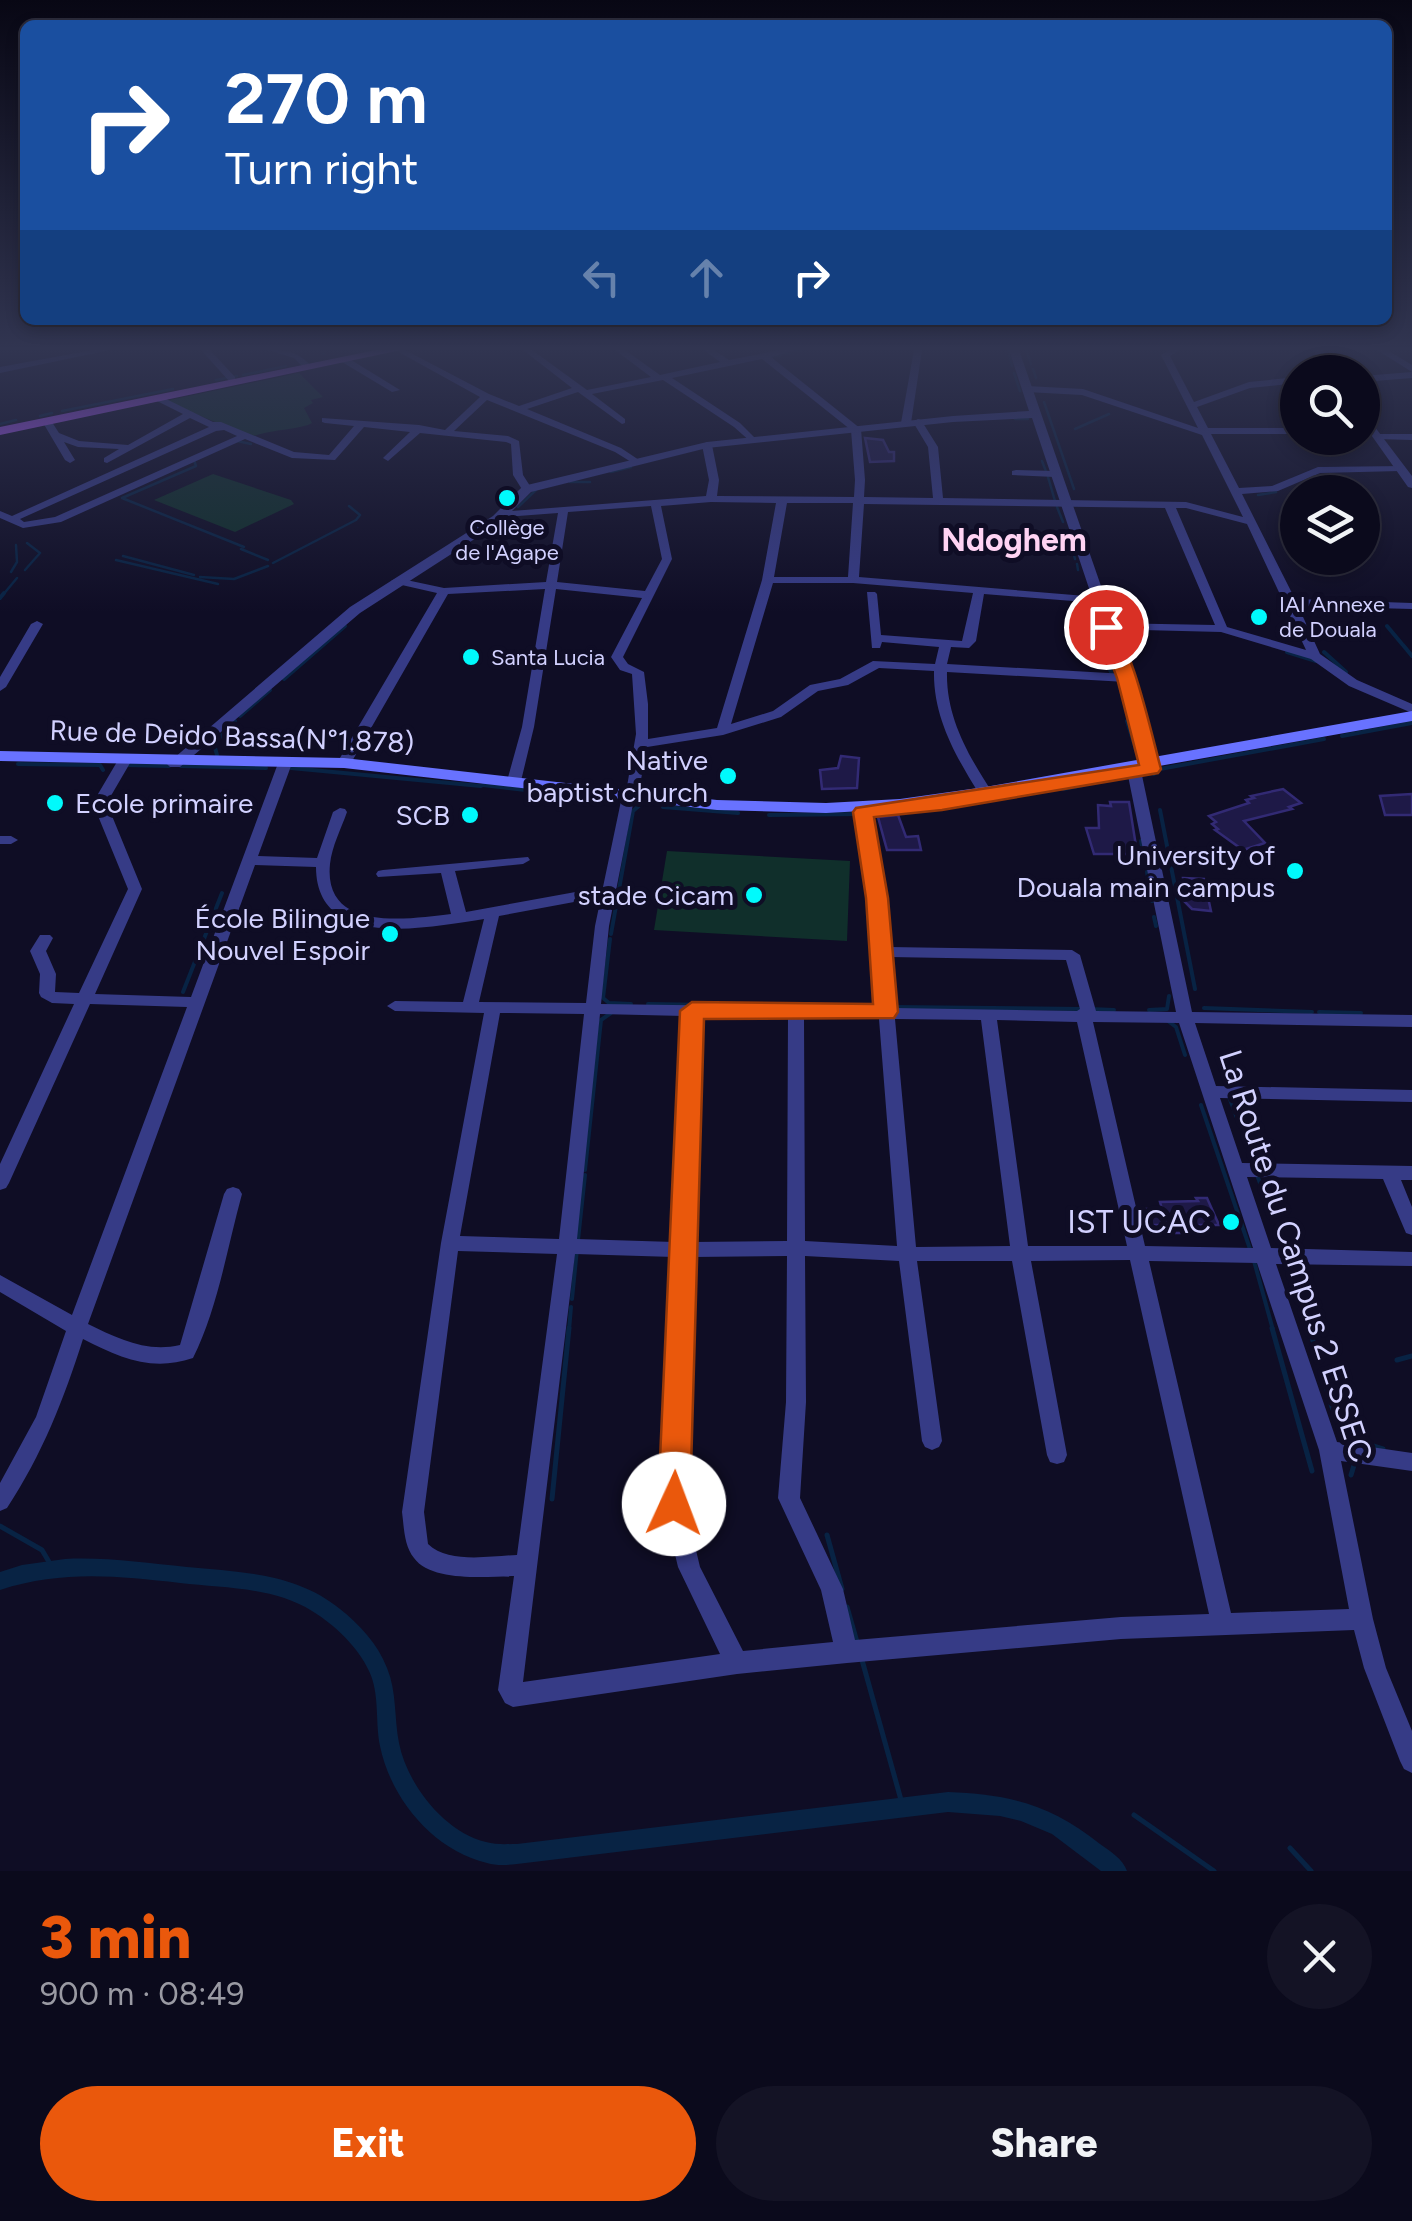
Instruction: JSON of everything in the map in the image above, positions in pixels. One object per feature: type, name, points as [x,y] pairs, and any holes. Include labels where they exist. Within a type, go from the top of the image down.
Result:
[{"type":"main road","points":[[0,760],[177,761],[438,775],[760,813],[863,812],[942,804],[1412,716]]},
{"type":"main road","name":"Rue de Deido Bassa(N°1.878)","points":[[177,761],[344,764],[514,781],[630,798],[746,807],[826,808],[900,804],[1142,768]]},
{"type":"street","points":[[57,437],[70,460]]},
{"type":"street","points":[[67,437],[78,444],[130,447]]},
{"type":"street","points":[[107,460],[148,437]]},
{"type":"street","points":[[17,516],[190,437]]},
{"type":"street","points":[[0,514],[23,524],[57,520],[240,437]]},
{"type":"street","points":[[250,437],[292,455],[332,458],[350,437]]},
{"type":"street","points":[[388,458],[409,437]]},
{"type":"street","points":[[492,437],[513,441],[518,475],[528,490]]},
{"type":"street","points":[[588,437],[636,462]]},
{"type":"street","points":[[177,761],[341,621],[502,514],[528,490],[708,445],[768,437]]},
{"type":"street","points":[[853,580],[856,437]]},
{"type":"street","points":[[925,437],[934,447],[933,479],[938,501]]},
{"type":"street","points":[[1043,437],[1126,678],[1142,768]]},
{"type":"street","points":[[1207,437],[1315,656]]},
{"type":"street","points":[[1380,439],[1412,484]]},
{"type":"street","points":[[708,445],[714,480],[711,499]]},
{"type":"street","points":[[1236,492],[1274,489],[1318,470],[1400,468]]},
{"type":"street","points":[[1016,472],[1055,474]]},
{"type":"street","points":[[502,514],[711,499],[857,500],[1169,504],[1250,522]]},
{"type":"street","points":[[723,731],[768,580],[782,500]]},
{"type":"street","points":[[1169,504],[1222,629]]},
{"type":"street","points":[[656,505],[668,556],[617,657],[624,666],[638,672],[644,744],[608,891],[510,1690],[514,1695],[737,1662],[847,1652],[1222,1622],[1362,1619]]},
{"type":"street","points":[[514,781],[528,727],[563,512]]},
{"type":"street","points":[[768,580],[853,580],[1098,600]]},
{"type":"street","points":[[398,581],[444,590],[553,586],[648,595]]},
{"type":"street","points":[[876,638],[944,646],[970,641],[979,588]]},
{"type":"street","points":[[344,764],[444,590]]},
{"type":"street","points":[[871,594],[877,664]]},
{"type":"street","points":[[1291,602],[1412,606]]},
{"type":"street","points":[[0,687],[37,624]]},
{"type":"street","points":[[1106,627],[1222,629],[1315,656],[1412,716]]},
{"type":"street","points":[[944,646],[938,666],[950,736],[985,792]]},
{"type":"street","points":[[644,744],[723,731],[781,712],[814,688],[844,682],[877,664],[1126,678]]},
{"type":"street","points":[[0,1183],[135,889],[103,811],[105,794],[124,761]]},
{"type":"street","points":[[0,1501],[40,1440],[194,1002],[284,766]]},
{"type":"street","name":"La Route du Campus 2 ESSEC","points":[[1142,768],[1185,1018],[1329,1450],[1375,1668],[1412,1761]]},
{"type":"street","points":[[340,812],[323,864],[323,883],[330,899],[343,913],[364,921],[406,922],[608,891]]},
{"type":"street","points":[[863,812],[876,887],[907,1254],[932,1441]]},
{"type":"street","points":[[249,860],[323,864]]},
{"type":"street","points":[[382,874],[523,860]]},
{"type":"street","points":[[446,868],[459,915]]},
{"type":"street","points":[[470,1007],[493,910]]},
{"type":"street","points":[[45,938],[38,951],[48,974],[48,996],[82,1001],[194,1002]]},
{"type":"street","points":[[880,952],[1072,955],[1135,1253],[1222,1622]]},
{"type":"street","points":[[395,1006],[1412,1021]]},
{"type":"street","points":[[493,1008],[450,1243],[413,1512],[418,1547],[432,1561],[447,1565],[526,1564]]},
{"type":"street","points":[[692,1011],[676,1517],[679,1544],[689,1570],[737,1662]]},
{"type":"street","points":[[796,1012],[796,1402],[789,1498],[832,1589],[847,1652]]},
{"type":"street","points":[[988,1013],[1020,1254],[1057,1455]]},
{"type":"street","points":[[1212,1092],[1412,1096]]},
{"type":"street","points":[[1234,1170],[1412,1173]]},
{"type":"street","points":[[1389,1173],[1412,1228]]},
{"type":"street","points":[[0,1283],[77,1327],[154,1357],[169,1356],[192,1347],[233,1194]]},
{"type":"street","points":[[450,1243],[682,1250],[796,1248],[907,1254],[1135,1253],[1412,1259]]},
{"type":"street","points":[[1329,1450],[1412,1462]]},
{"type":"green space","points":[[213,474],[294,504],[235,532],[154,500]]},
{"type":"green space","name":"stade Cicam","points":[[667,851],[850,861],[847,941],[654,930]]},
{"type":"building","points":[[865,438],[883,440],[889,452],[894,452],[894,461],[870,462]]},
{"type":"building","points":[[841,756],[859,758],[857,788],[822,789],[820,770],[838,768]]},
{"type":"building","points":[[1283,789],[1301,803],[1289,807],[1292,809],[1244,821],[1265,843],[1243,850],[1215,830],[1218,829],[1212,824],[1216,822],[1209,816],[1249,803],[1246,800],[1254,798],[1251,796]]},
{"type":"building","points":[[1412,794],[1412,815],[1385,815],[1380,796]]},
{"type":"building","points":[[1110,802],[1129,802],[1136,846],[1127,854],[1094,854],[1086,828],[1099,828],[1098,805],[1111,806]]},
{"type":"building","points":[[898,815],[906,837],[918,836],[921,850],[887,850],[878,817]]},
{"type":"building","points":[[1183,878],[1204,879],[1211,911],[1192,909],[1180,897],[1185,894]]},
{"type":"building","name":"IST UCAC","points":[[1196,1198],[1207,1198],[1219,1225],[1200,1225],[1202,1233],[1169,1233],[1166,1225],[1151,1225],[1146,1209],[1162,1209],[1160,1202],[1198,1201]]},
{"type":"waterway","points":[[1056,437],[1074,489]]},
{"type":"waterway","points":[[237,441],[251,444]]},
{"type":"waterway","points":[[194,460],[196,466],[122,498],[244,547]]},
{"type":"waterway","points":[[1042,461],[1047,474]]},
{"type":"waterway","points":[[611,472],[631,467]]},
{"type":"waterway","points":[[1048,477],[1055,501]]},
{"type":"waterway","points":[[570,482],[590,482]]},
{"type":"waterway","points":[[518,507],[536,490]]},
{"type":"waterway","points":[[1258,495],[1276,492]]},
{"type":"waterway","points":[[273,563],[356,520],[360,515],[349,506]]},
{"type":"waterway","points":[[1057,507],[1063,522]]},
{"type":"waterway","points":[[1066,530],[1069,539]]},
{"type":"waterway","points":[[25,570],[40,553],[27,543]]},
{"type":"waterway","points":[[1071,544],[1075,559]]},
{"type":"waterway","points":[[11,572],[17,562],[16,545]]},
{"type":"waterway","points":[[241,549],[268,560]]},
{"type":"waterway","points":[[123,556],[194,575]]},
{"type":"waterway","points":[[116,560],[218,584]]},
{"type":"waterway","points":[[1077,564],[1078,570]]},
{"type":"waterway","points":[[200,577],[234,579],[268,566]]},
{"type":"waterway","points":[[2,596],[17,578]]},
{"type":"waterway","points":[[0,598],[4,593]]},
{"type":"waterway","points":[[1092,614],[1102,646]]},
{"type":"waterway","points":[[284,679],[345,626]]},
{"type":"waterway","points":[[1387,626],[1402,644]]},
{"type":"waterway","points":[[1403,645],[1412,656]]},
{"type":"waterway","points":[[1287,652],[1316,661]]},
{"type":"waterway","points":[[1324,652],[1346,672]]},
{"type":"waterway","points":[[1106,658],[1113,678]]},
{"type":"waterway","points":[[240,716],[270,690]]},
{"type":"waterway","points":[[217,755],[214,744],[235,721]]},
{"type":"waterway","points":[[1127,721],[1137,753]]},
{"type":"waterway","points":[[1342,736],[1412,723]]},
{"type":"waterway","points":[[1154,774],[1160,769],[1324,739]]},
{"type":"waterway","points":[[18,764],[100,765],[103,770]]},
{"type":"waterway","points":[[126,765],[169,766]]},
{"type":"waterway","points":[[181,766],[266,768]]},
{"type":"waterway","points":[[291,768],[481,786]]},
{"type":"waterway","points":[[483,785],[604,799]]},
{"type":"waterway","points":[[1063,789],[1084,785]]},
{"type":"waterway","points":[[1017,795],[1027,793]]},
{"type":"waterway","points":[[973,802],[1012,796]]},
{"type":"waterway","points":[[937,807],[960,804]]},
{"type":"waterway","points":[[611,934],[633,811],[640,805]]},
{"type":"waterway","points":[[663,807],[738,813]]},
{"type":"waterway","points":[[868,814],[911,810]]},
{"type":"waterway","points":[[1160,810],[1195,989]]},
{"type":"waterway","points":[[769,815],[859,814]]},
{"type":"waterway","points":[[1141,841],[1144,857]]},
{"type":"waterway","points":[[1147,872],[1152,901]]},
{"type":"waterway","points":[[183,992],[222,893]]},
{"type":"waterway","points":[[1154,917],[1156,926]]},
{"type":"waterway","points":[[610,939],[603,998],[609,1003],[631,1004]]},
{"type":"waterway","points":[[1149,1010],[1167,1009],[1169,996]]},
{"type":"waterway","points":[[648,1004],[712,1005]]},
{"type":"waterway","points":[[720,1005],[819,1006]]},
{"type":"waterway","points":[[891,1007],[1081,1009]]},
{"type":"waterway","points":[[1204,1008],[1312,1012]]},
{"type":"waterway","points":[[1090,1009],[1114,1010]]},
{"type":"waterway","points":[[1319,1012],[1361,1013]]},
{"type":"waterway","points":[[585,1170],[601,1020],[611,1013]]},
{"type":"waterway","points":[[1168,1021],[1176,1027],[1185,1055]]},
{"type":"waterway","points":[[1228,1094],[1237,1118]]},
{"type":"waterway","points":[[1201,1105],[1251,1252]]},
{"type":"waterway","points":[[578,1240],[585,1175]]},
{"type":"waterway","points":[[1257,1175],[1266,1199]]},
{"type":"waterway","points":[[572,1299],[577,1249]]},
{"type":"waterway","points":[[1254,1261],[1273,1330]]},
{"type":"waterway","points":[[1288,1262],[1310,1330]]},
{"type":"waterway","points":[[569,1330],[571,1307]]},
{"type":"waterway","points":[[552,1499],[569,1328]]},
{"type":"waterway","points":[[1272,1328],[1312,1471]]},
{"type":"waterway","points":[[1309,1328],[1318,1357]]},
{"type":"waterway","points":[[1397,1360],[1412,1356]]},
{"type":"waterway","points":[[1322,1372],[1339,1422],[1355,1437],[1383,1449]]},
{"type":"waterway","points":[[1351,1475],[1355,1462]]},
{"type":"waterway","points":[[0,1526],[42,1550],[52,1567]]},
{"type":"waterway","points":[[827,1535],[842,1589]]},
{"type":"waterway","points":[[0,1581],[65,1567],[107,1567],[264,1584],[315,1602],[348,1628],[379,1671],[389,1743],[411,1795],[437,1826],[487,1853],[517,1854],[948,1802],[1000,1806],[1040,1817],[1077,1839],[1117,1871]]},
{"type":"waterway","points":[[847,1607],[857,1642]]},
{"type":"waterway","points":[[862,1660],[903,1807]]},
{"type":"waterway","points":[[1134,1815],[1214,1871]]},
{"type":"waterway","points":[[1290,1848],[1311,1871]]},
{"type":"place","name":"Collège de l'Agape","points":[[507,498]]},
{"type":"place","name":"IAI Annexe de Douala","points":[[1259,617]]},
{"type":"place","name":"Santa Lucia","points":[[471,657]]},
{"type":"place","name":"Native baptist church","points":[[728,776]]},
{"type":"place","name":"Ecole primaire","points":[[55,803]]},
{"type":"place","name":"SCB","points":[[470,815]]},
{"type":"place","name":"University of Douala main campus","points":[[1295,871]]},
{"type":"place","name":"stade Cicam","points":[[754,895]]},
{"type":"place","name":"École Bilingue Nouvel Espoir","points":[[390,934]]},
{"type":"place","name":"IST UCAC","points":[[1231,1222]]},
{"type":"district","name":"Ndoghem","points":[[1014,540]]},
{"type":"route","points":[[674,1504],[692,1011],[886,1012],[872,853],[863,812],[942,804],[1150,769],[1126,678],[1106,627]]}]
